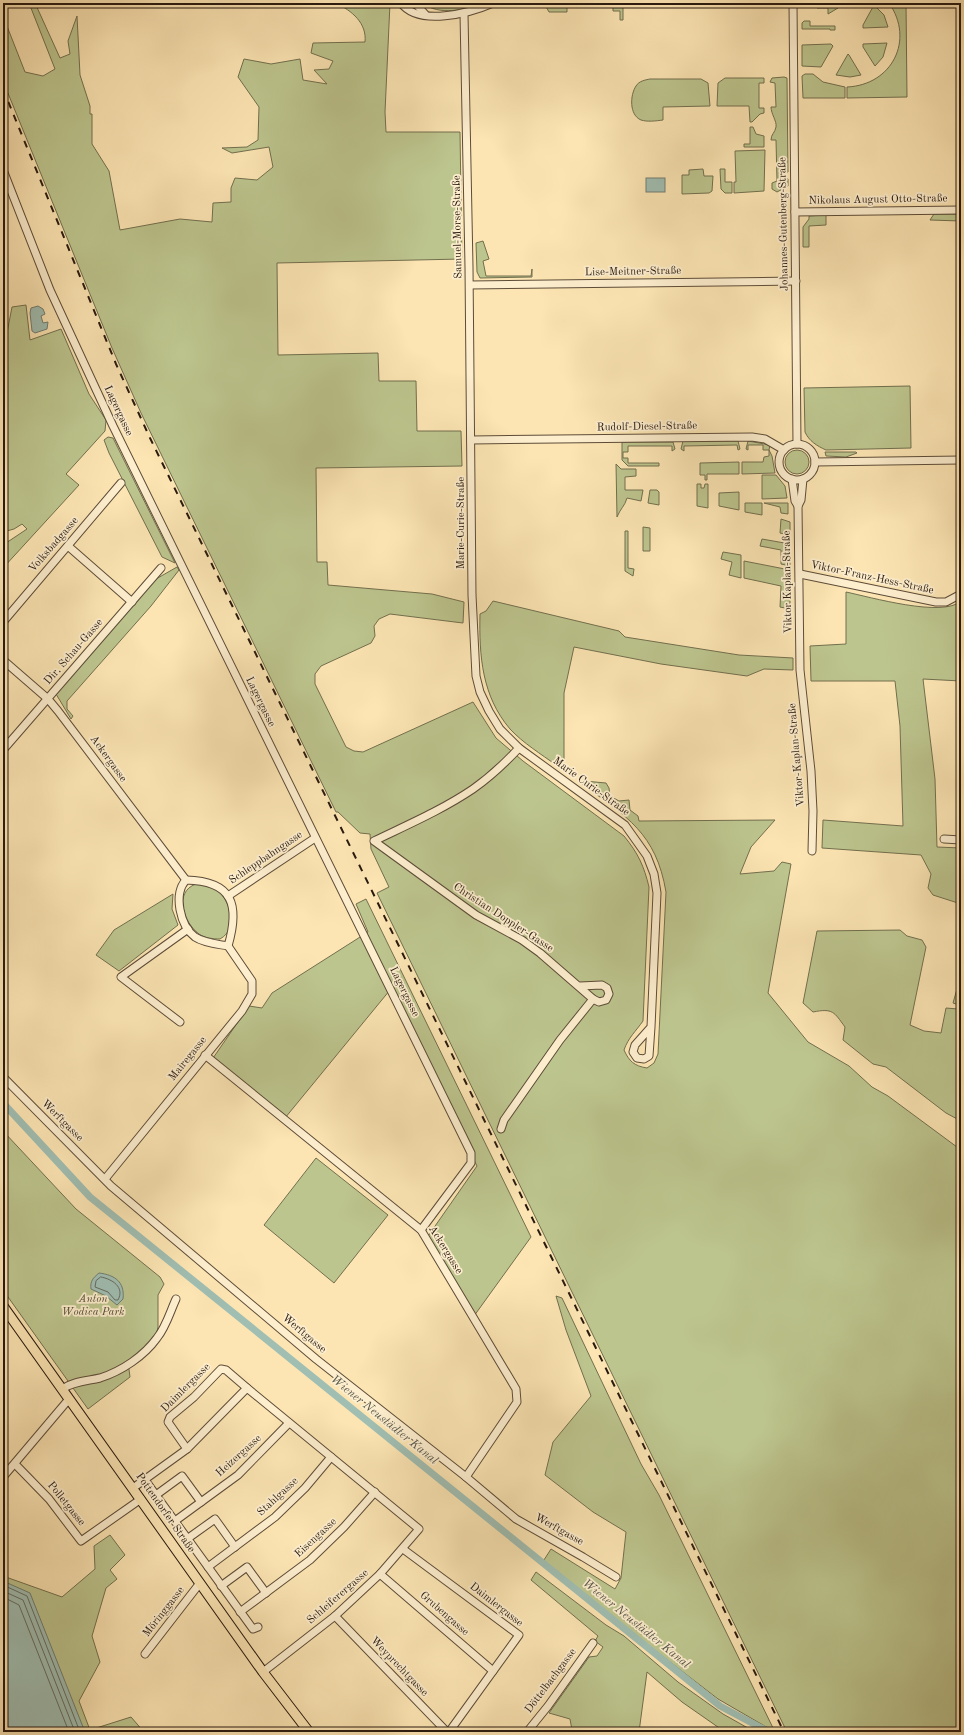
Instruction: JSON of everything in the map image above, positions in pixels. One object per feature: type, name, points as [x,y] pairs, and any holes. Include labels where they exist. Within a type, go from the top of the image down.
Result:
[{"type":"main road","name":"Pottendorfer Straße","points":[[4,1311],[70,1399],[263,1672],[309,1732]]},
{"type":"street","points":[[401,3],[410,12],[418,15],[464,14],[493,3]]},
{"type":"street","points":[[415,3],[425,14]]},
{"type":"street","name":"Johannes-Gutenberg-Straße","points":[[792,3],[797,444]]},
{"type":"street","name":"Samuel-Morse-Straße","points":[[464,14],[470,285],[471,440]]},
{"type":"street","name":"Lagergasse","points":[[3,170],[50,290],[113,426],[471,1153],[471,1164],[421,1230]]},
{"type":"street","name":"Nikolaus August Otto-Straße","points":[[795,212],[961,210]]},
{"type":"street","name":"Lise-Meitner-Straße","points":[[470,285],[796,282]]},
{"type":"street","name":"Rudolf-Diesel-Straße","points":[[471,440],[752,437],[765,439],[784,450]]},
{"type":"street","name":"Marie-Curie-Straße","points":[[471,440],[472,607]]},
{"type":"street","points":[[797,444],[809,449],[814,455],[815,462],[811,473],[797,480],[782,471],[779,464],[780,456],[784,450],[789,446],[797,444]]},
{"type":"street","points":[[815,462],[961,460]]},
{"type":"street","name":"Viktor Kaplan-Straße","points":[[797,480],[795,500],[798,506],[800,658]]},
{"type":"street","name":"Volksbadgasse","points":[[3,622],[121,484]]},
{"type":"street","points":[[68,546],[132,602]]},
{"type":"street","name":"Dir. Schau-Gasse","points":[[3,750],[161,568]]},
{"type":"street","name":"Viktor-Franz-Hess-Straße","points":[[800,574],[936,602],[946,602],[961,594]]},
{"type":"street","name":"Marie Curie-Straße","points":[[472,607],[474,663],[480,692],[488,711],[500,728],[519,748],[626,825],[647,856],[654,874],[657,894],[651,1027]]},
{"type":"street","name":"Viktor-Kaplan-Straße","points":[[800,658],[802,698],[811,771],[813,811],[812,851]]},
{"type":"street","name":"Ackergasse","points":[[3,660],[48,699],[69,724],[106,776],[186,880]]},
{"type":"street","name":"Christian Doppler-Gasse","points":[[519,748],[497,770],[473,789],[446,806],[374,841],[476,915],[522,940],[580,986],[593,999]]},
{"type":"street","name":"Schleppbahngasse","points":[[228,896],[316,838]]},
{"type":"street","points":[[944,839],[961,840]]},
{"type":"street","points":[[186,880],[203,880],[217,885],[228,896],[235,915],[228,946],[200,940],[194,936],[182,919],[179,906],[183,883],[186,880]]},
{"type":"street","points":[[180,1022],[121,977],[188,929]]},
{"type":"street","name":"Mairegasse","points":[[105,1179],[242,1011],[252,994],[252,981],[228,946]]},
{"type":"street","points":[[501,1129],[504,1120],[560,1040],[593,999],[599,1002],[606,1000],[609,994],[607,988],[602,985],[580,986]]},
{"type":"street","name":"Ackergasse","points":[[205,1055],[421,1230],[516,1389],[517,1402],[466,1477]]},
{"type":"street","name":"Werftgasse","points":[[3,1077],[105,1179],[316,1359],[466,1477],[516,1519],[584,1557],[616,1577]]},
{"type":"street","points":[[62,1389],[78,1381],[110,1374],[144,1354],[158,1337],[176,1299]]},
{"type":"street","name":"Daimlergasse","points":[[187,1449],[168,1422],[170,1417],[194,1397],[221,1369],[226,1370],[418,1529]]},
{"type":"street","points":[[133,1488],[187,1449],[247,1388]]},
{"type":"street","points":[[3,1477],[70,1399]]},
{"type":"street","name":"Heizergasse","points":[[175,1521],[238,1475],[289,1423]]},
{"type":"street","name":"Stahlgasse","points":[[208,1567],[275,1517],[305,1488],[331,1457]]},
{"type":"street","name":"Polletgasse","points":[[15,1464],[49,1499],[81,1541],[141,1499]]},
{"type":"street","points":[[156,1495],[182,1476],[201,1502]]},
{"type":"street","name":"Pottendorfer Straße","points":[[145,1480],[253,1629],[258,1626]]},
{"type":"street","name":"Eisengasse","points":[[240,1612],[310,1560],[344,1527],[374,1492]]},
{"type":"street","points":[[188,1539],[215,1519],[235,1547]]},
{"type":"street","name":"Schleiferergasse","points":[[263,1672],[335,1616],[380,1574],[403,1549],[418,1529]]},
{"type":"street","name":"Daimlergasse","points":[[403,1549],[519,1635],[451,1731]]},
{"type":"street","points":[[221,1586],[247,1567],[266,1593]]},
{"type":"street","name":"Grubengasse","points":[[380,1574],[493,1671]]},
{"type":"street","name":"Möringgasse","points":[[145,1654],[200,1583]]},
{"type":"street","name":"Weyprechtgasse","points":[[335,1616],[451,1731]]},
{"type":"street","name":"Döttelbachgasse","points":[[527,1732],[548,1706],[593,1644]]},
{"type":"green space","points":[[29,3],[35,3],[60,58],[70,54],[68,41],[77,16],[80,75],[90,106],[90,114],[92,114],[92,144],[109,171],[120,230],[180,219],[212,222],[213,203],[231,202],[231,188],[235,178],[257,180],[273,167],[269,147],[232,153],[222,148],[247,147],[258,140],[259,107],[238,77],[244,59],[271,64],[300,59],[303,80],[327,84],[314,70],[329,69],[333,61],[311,53],[313,43],[365,42],[364,29],[361,23],[348,10],[336,3],[390,3],[385,112],[386,132],[460,132],[462,259],[277,263],[278,355],[378,353],[379,381],[416,381],[417,431],[461,431],[462,466],[316,468],[317,562],[327,562],[328,585],[432,594],[464,602],[463,623],[390,614],[379,619],[374,626],[375,636],[371,643],[321,666],[315,674],[315,684],[346,747],[354,751],[363,752],[473,702],[496,738],[523,761],[624,836],[640,860],[649,887],[643,1021],[630,1038],[624,1050],[632,1062],[642,1067],[647,1068],[654,1063],[658,1054],[666,892],[655,855],[637,828],[613,806],[582,784],[584,781],[606,783],[609,788],[610,796],[619,801],[629,800],[630,810],[638,816],[639,821],[775,820],[751,847],[740,874],[774,871],[782,862],[791,864],[768,993],[808,1042],[849,1066],[872,1087],[888,1096],[961,1150],[961,1732],[787,1732],[377,893],[389,887],[371,849],[370,834],[360,833],[338,812],[336,812],[141,413],[112,348],[3,81],[3,16],[25,72],[43,76],[55,69]]},
{"type":"green space","points":[[423,3],[483,3],[460,10],[444,11],[429,7]]},
{"type":"green space","points":[[544,3],[567,3],[567,12],[549,12]]},
{"type":"green space","points":[[613,3],[623,3],[623,20],[620,20],[620,11],[613,11]]},
{"type":"green space","points":[[817,3],[833,3],[832,5],[838,8],[828,14],[828,8],[817,8]]},
{"type":"green space","points":[[889,3],[906,4],[907,97],[847,98],[847,87],[863,84],[876,78],[887,69],[895,58],[899,45],[900,31],[897,17]]},
{"type":"green space","points":[[874,5],[884,15],[888,27],[863,28],[863,25]]},
{"type":"green space","points":[[804,21],[810,21],[810,26],[835,26],[835,30],[802,29],[802,23]]},
{"type":"green space","points":[[887,43],[883,57],[875,66],[863,47],[863,44]]},
{"type":"green space","points":[[831,44],[833,46],[821,67],[802,66],[802,45]]},
{"type":"green space","points":[[848,54],[861,75],[850,77],[836,75]]},
{"type":"green space","points":[[805,74],[813,74],[823,82],[845,87],[845,98],[803,98],[802,76]]},
{"type":"green space","points":[[725,78],[764,78],[764,83],[759,83],[759,108],[764,108],[764,113],[760,114],[752,122],[750,122],[749,106],[717,106],[718,83]]},
{"type":"green space","points":[[772,78],[787,78],[788,172],[785,172],[785,178],[788,179],[788,186],[777,192],[772,189],[772,183],[777,181],[776,140],[771,140],[776,127],[776,122],[771,107],[776,107],[775,83],[770,82]]},
{"type":"green space","points":[[650,79],[701,79],[708,83],[710,106],[663,107],[663,120],[641,120],[634,114],[632,104],[633,94],[639,83]]},
{"type":"green space","points":[[750,127],[753,127],[756,134],[764,136],[764,147],[744,147],[744,144],[750,144]]},
{"type":"green space","points":[[765,150],[764,191],[734,193],[734,182],[736,182],[735,151]]},
{"type":"green space","points":[[703,169],[704,176],[713,176],[712,191],[709,193],[682,194],[682,175],[689,175],[689,170]]},
{"type":"green space","points":[[720,169],[725,169],[725,182],[732,182],[732,193],[725,193],[721,189]]},
{"type":"green space","points":[[934,214],[961,214],[961,221],[930,220]]},
{"type":"green space","points":[[826,215],[826,225],[809,226],[809,247],[803,247],[803,227],[809,219],[809,216]]},
{"type":"green space","points":[[483,241],[489,259],[483,261],[486,276],[531,276],[532,269],[532,277],[480,278],[477,272],[476,243]]},
{"type":"green space","points":[[26,305],[30,340],[61,329],[89,394],[106,420],[105,431],[66,474],[79,485],[3,568],[3,545],[27,529],[22,524],[14,529],[3,532],[3,337],[7,333],[12,307]]},
{"type":"green space","points":[[910,386],[911,448],[826,450],[814,443],[805,432],[804,388]]},
{"type":"green space","points":[[108,437],[113,438],[175,563],[162,557],[109,453],[104,440]]},
{"type":"green space","points":[[683,441],[738,441],[740,449],[738,450],[737,445],[684,446],[684,451],[681,449]]},
{"type":"green space","points":[[748,441],[770,445],[769,450],[763,450],[763,445],[748,445],[748,450],[746,449]]},
{"type":"green space","points":[[622,442],[673,442],[675,449],[672,451],[672,446],[628,446],[628,452],[623,452],[623,458],[628,458],[628,463],[659,463],[659,466],[628,466],[622,460]]},
{"type":"green space","points":[[769,450],[772,456],[775,473],[742,474],[742,462],[763,462],[764,457],[769,456]]},
{"type":"green space","points":[[797,450],[806,453],[809,462],[806,471],[797,474],[788,471],[785,462],[788,453]]},
{"type":"green space","points":[[825,452],[857,453],[846,457],[826,456]]},
{"type":"green space","points":[[739,462],[739,474],[707,474],[707,480],[705,480],[705,475],[700,475],[700,463]]},
{"type":"green space","points":[[616,464],[621,469],[636,469],[636,476],[625,477],[625,490],[643,490],[641,501],[627,498],[617,517]]},
{"type":"green space","points":[[762,475],[776,475],[785,486],[787,498],[762,499]]},
{"type":"green space","points":[[697,484],[701,484],[701,488],[704,488],[705,484],[708,484],[708,508],[697,506]]},
{"type":"green space","points":[[650,490],[657,490],[659,492],[659,505],[648,503]]},
{"type":"green space","points":[[739,492],[739,510],[719,506],[719,493]]},
{"type":"green space","points":[[745,503],[762,503],[762,515],[745,512]]},
{"type":"green space","points":[[764,503],[788,503],[788,514],[781,513],[780,507]]},
{"type":"green space","points":[[781,519],[790,522],[790,535],[780,533]]},
{"type":"green space","points":[[643,527],[650,528],[650,551],[643,551]]},
{"type":"green space","points":[[625,531],[628,531],[628,568],[634,569],[633,576],[625,571]]},
{"type":"green space","points":[[762,539],[790,544],[790,566],[781,564],[781,550],[760,546]]},
{"type":"green space","points":[[723,552],[741,555],[741,578],[729,575],[732,562],[721,559]]},
{"type":"green space","points":[[744,561],[790,570],[790,609],[780,607],[781,586],[744,578]]},
{"type":"green space","points":[[177,567],[179,570],[151,606],[67,701],[67,709],[73,716],[71,719],[56,694],[156,579]]},
{"type":"green space","points":[[846,592],[888,602],[923,607],[952,606],[961,601],[961,681],[923,679],[935,779],[937,847],[961,848],[961,904],[933,895],[928,888],[931,874],[921,855],[822,848],[823,820],[903,826],[900,726],[895,681],[811,681],[810,646],[846,644]]},
{"type":"green space","points":[[493,601],[619,631],[625,637],[739,655],[793,658],[793,670],[764,669],[747,676],[661,664],[574,647],[564,693],[564,765],[556,765],[526,744],[515,734],[493,703],[484,675],[480,645],[480,614],[486,611]]},
{"type":"green space","points":[[196,884],[214,888],[220,893],[228,906],[231,921],[230,928],[220,939],[209,938],[199,934],[189,923],[185,915],[183,900],[185,894],[189,888]]},
{"type":"green space","points":[[173,894],[172,909],[178,925],[119,971],[96,955],[114,930]]},
{"type":"green space","points":[[366,899],[531,1237],[474,1316],[426,1239],[477,1166],[390,990],[285,1118],[211,1061],[249,1006],[262,1008],[272,993],[368,932],[356,904]]},
{"type":"green space","points":[[900,930],[907,936],[922,940],[926,947],[910,1025],[924,1031],[941,1033],[946,1008],[958,1009],[959,1005],[953,1003],[961,975],[961,1121],[946,1113],[886,1067],[873,1064],[843,1040],[845,1027],[832,1012],[813,1012],[803,1003],[817,931]]},
{"type":"green space","name":"Anton Wodica Park","points":[[3,1131],[76,1209],[160,1277],[164,1284],[158,1295],[158,1327],[156,1336],[142,1352],[128,1362],[130,1377],[88,1409],[3,1290]]},
{"type":"green space","points":[[316,1158],[388,1215],[334,1283],[264,1225]]},
{"type":"green space","points":[[556,1296],[562,1298],[641,1464],[659,1495],[775,1732],[718,1699],[542,1563],[551,1549],[615,1589],[621,1578],[626,1532],[593,1512],[545,1475],[553,1442],[591,1396],[566,1330]]},
{"type":"green space","points":[[110,1535],[125,1555],[110,1570],[117,1579],[106,1588],[92,1636],[100,1662],[79,1701],[90,1730],[131,1717],[144,1732],[3,1732],[3,1576],[62,1597],[95,1569],[94,1546]]},
{"type":"green space","points":[[536,1572],[606,1625],[624,1636],[678,1682],[723,1714],[755,1732],[725,1732],[682,1702],[647,1672],[639,1732],[575,1732],[572,1730],[570,1719],[549,1713],[589,1657],[597,1656],[603,1647],[595,1641],[598,1636],[531,1580]]},
{"type":"water","points":[[646,178],[665,178],[665,192],[646,192]]},
{"type":"water","points":[[38,306],[43,309],[45,314],[41,316],[43,323],[48,322],[47,329],[35,333],[32,331],[30,313],[31,308]]},
{"type":"water","points":[[99,1273],[118,1280],[121,1284],[123,1299],[117,1305],[106,1296],[91,1289],[92,1280]]},
{"type":"water","points":[[3,1581],[30,1593],[85,1732],[3,1732]]},
{"type":"waterway","name":"Wiener Neustädter Kanal","points":[[3,1103],[90,1197],[720,1706],[769,1732]]},
{"type":"railway","points":[[3,89],[116,364],[150,438],[784,1732]]}]
